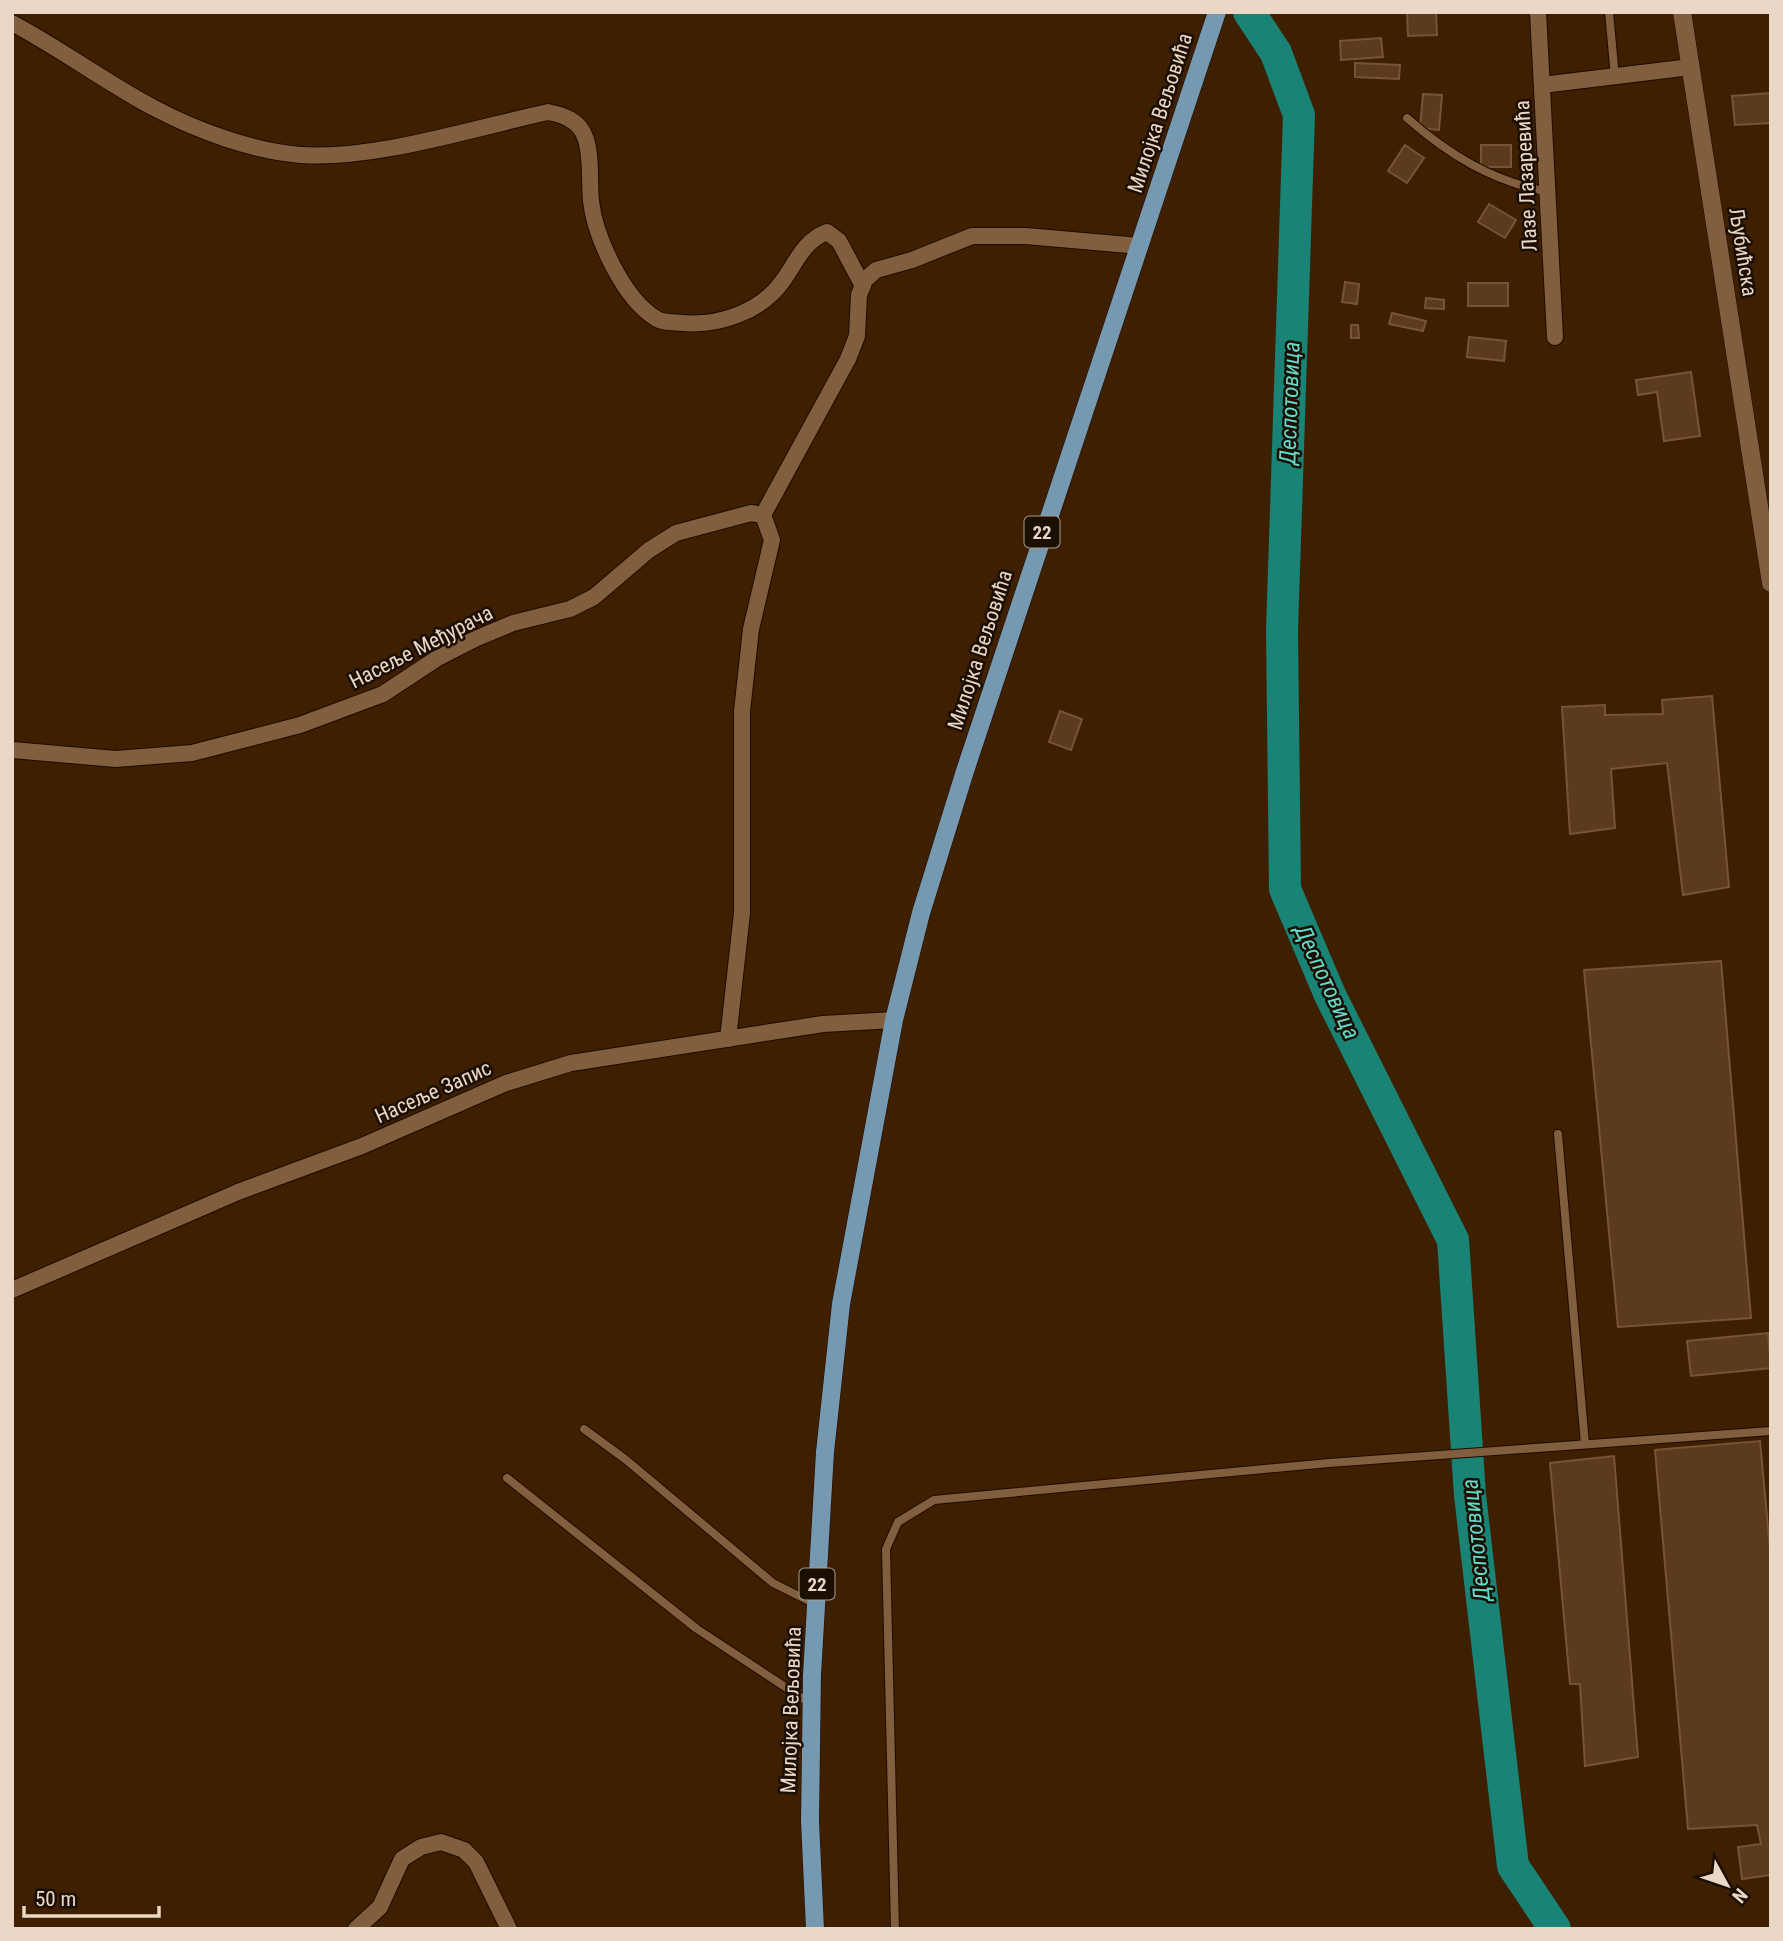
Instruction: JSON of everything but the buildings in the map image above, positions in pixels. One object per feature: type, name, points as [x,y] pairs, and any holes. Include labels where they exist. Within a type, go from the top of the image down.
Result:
[{"type":"main road","name":"Милојка Вељовића","points":[[815,1929],[810,1821],[811,1704],[820,1518],[832,1374],[864,1178],[894,1020],[912,943],[969,758],[1056,488],[1217,12]]},
{"type":"street","name":"Лазе Лазаревића","points":[[1538,12],[1555,337]]},
{"type":"street","name":"Љубићска","points":[[1682,12],[1771,583]]},
{"type":"street","points":[[12,23],[157,109],[261,148],[302,155],[348,153],[439,138],[548,112],[564,116],[579,125],[586,138],[591,205],[601,237],[632,298],[658,320],[690,323],[732,318],[762,302],[780,284],[802,248],[815,237],[827,232],[839,241],[863,286]]},
{"type":"street","points":[[1542,85],[1691,66]]},
{"type":"street","points":[[728,1039],[743,913],[742,711],[751,629],[772,540],[763,515],[848,359],[857,336],[859,295],[863,286],[876,270],[912,260],[972,236],[1026,236],[1140,246]]},
{"type":"street","name":"Насеље Међурача","points":[[12,750],[116,759],[192,753],[251,740],[383,694],[436,659],[475,639],[513,623],[569,609],[594,597],[649,550],[676,533],[751,513],[763,515]]},
{"type":"street","name":"Насеље Запис","points":[[12,1290],[238,1192],[362,1146],[506,1083],[571,1063],[823,1024],[894,1020]]},
{"type":"street","points":[[356,1929],[380,1907],[402,1859],[421,1846],[441,1842],[464,1850],[476,1862],[509,1929]]},
{"type":"lane","points":[[1609,12],[1615,77]]},
{"type":"lane","points":[[1407,118],[1430,138],[1490,176],[1513,186],[1548,192]]},
{"type":"lane","points":[[1558,1134],[1585,1444]]},
{"type":"lane","points":[[583,1429],[625,1459],[772,1583],[817,1605]]},
{"type":"lane","points":[[895,1929],[886,1549],[898,1522],[934,1500],[1329,1463],[1771,1431]]},
{"type":"lane","points":[[506,1478],[697,1629],[811,1704]]},
{"type":"waterway","name":"Деспотовица","points":[[1249,12],[1276,53],[1299,115],[1282,630],[1285,889],[1330,995],[1453,1240],[1470,1495],[1513,1866],[1555,1929]]}]
